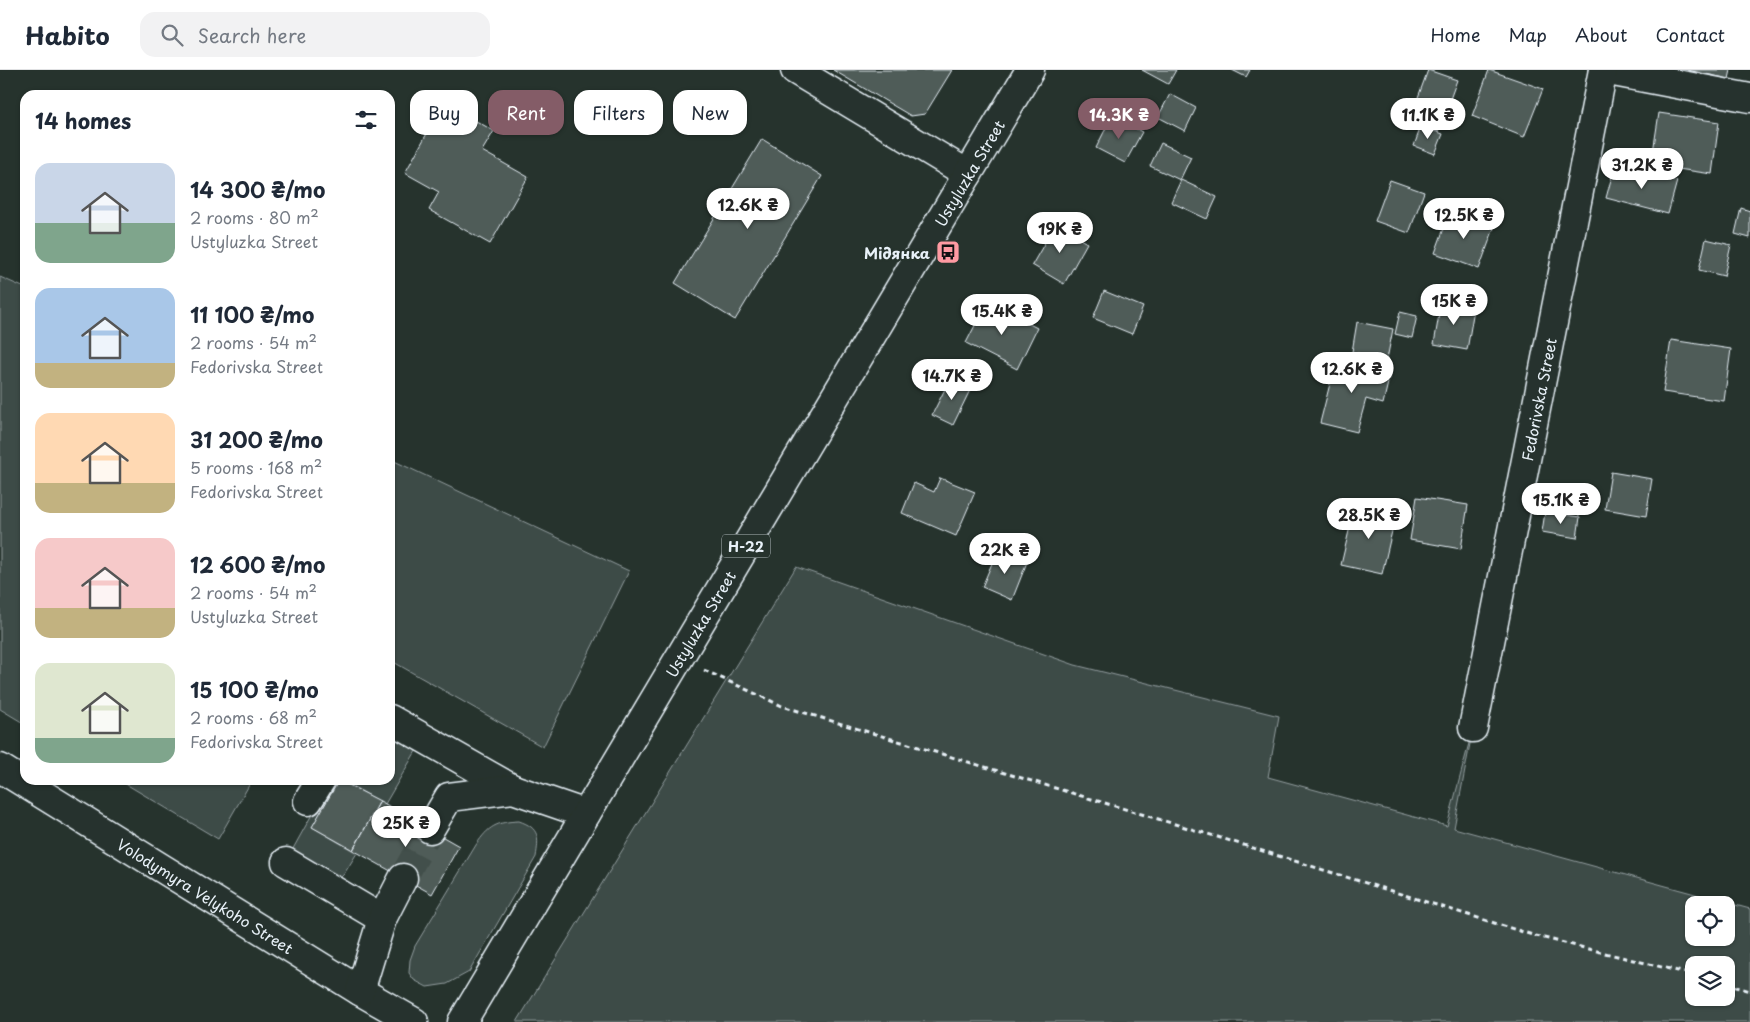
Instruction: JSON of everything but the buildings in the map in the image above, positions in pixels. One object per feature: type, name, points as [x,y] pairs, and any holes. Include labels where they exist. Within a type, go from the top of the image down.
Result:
[{"type":"street","points":[[795,70],[968,174]]},
{"type":"street","name":"Ustyluzka Street","points":[[462,1022],[1030,70]]},
{"type":"street","points":[[1603,70],[1750,98]]},
{"type":"street","name":"Fedorivska Street","points":[[1473,728],[1603,70]]},
{"type":"street","points":[[395,722],[513,789],[586,814]]},
{"type":"street","name":"Volodymyra Velykoho Street","points":[[0,768],[20,780]]},
{"type":"street","name":"Volodymyra Velykoho Street","points":[[27,785],[360,991],[414,1022]]},
{"type":"street","points":[[430,829],[449,797],[513,789]]},
{"type":"street","points":[[286,862],[382,919]]},
{"type":"street","points":[[360,991],[382,919],[403,878]]},
{"type":"path","points":[[679,659],[782,706],[1208,834],[1536,936],[1685,973]]},
{"type":"path","points":[[1735,986],[1750,990]]},
{"type":"shaded area","points":[[0,277],[20,286],[20,721],[0,709]]},
{"type":"shaded area","points":[[395,461],[629,571],[543,747],[395,663]]},
{"type":"shaded area","points":[[796,567],[1075,665],[1279,716],[1268,777],[1447,826],[1473,728],[1454,828],[1702,896],[1685,896],[1685,946],[1735,946],[1735,905],[1750,909],[1750,1022],[517,1022]]},
{"type":"shaded area","points":[[395,730],[414,740],[416,751],[385,804],[350,785],[395,785]]},
{"type":"shaded area","points":[[127,785],[249,785],[218,839]]},
{"type":"shaded area","points":[[328,785],[336,785],[312,827],[357,853],[344,874],[338,880],[289,856]]},
{"type":"shaded area","points":[[519,821],[531,827],[536,834],[538,844],[536,857],[469,972],[447,984],[427,987],[414,980],[409,973],[410,960],[415,946],[476,845],[485,833],[494,826],[504,822]]},
{"type":"tunnel","points":[[403,878],[430,829]]},
{"type":"place","name":"Мідянка","points":[[948,252]]}]
